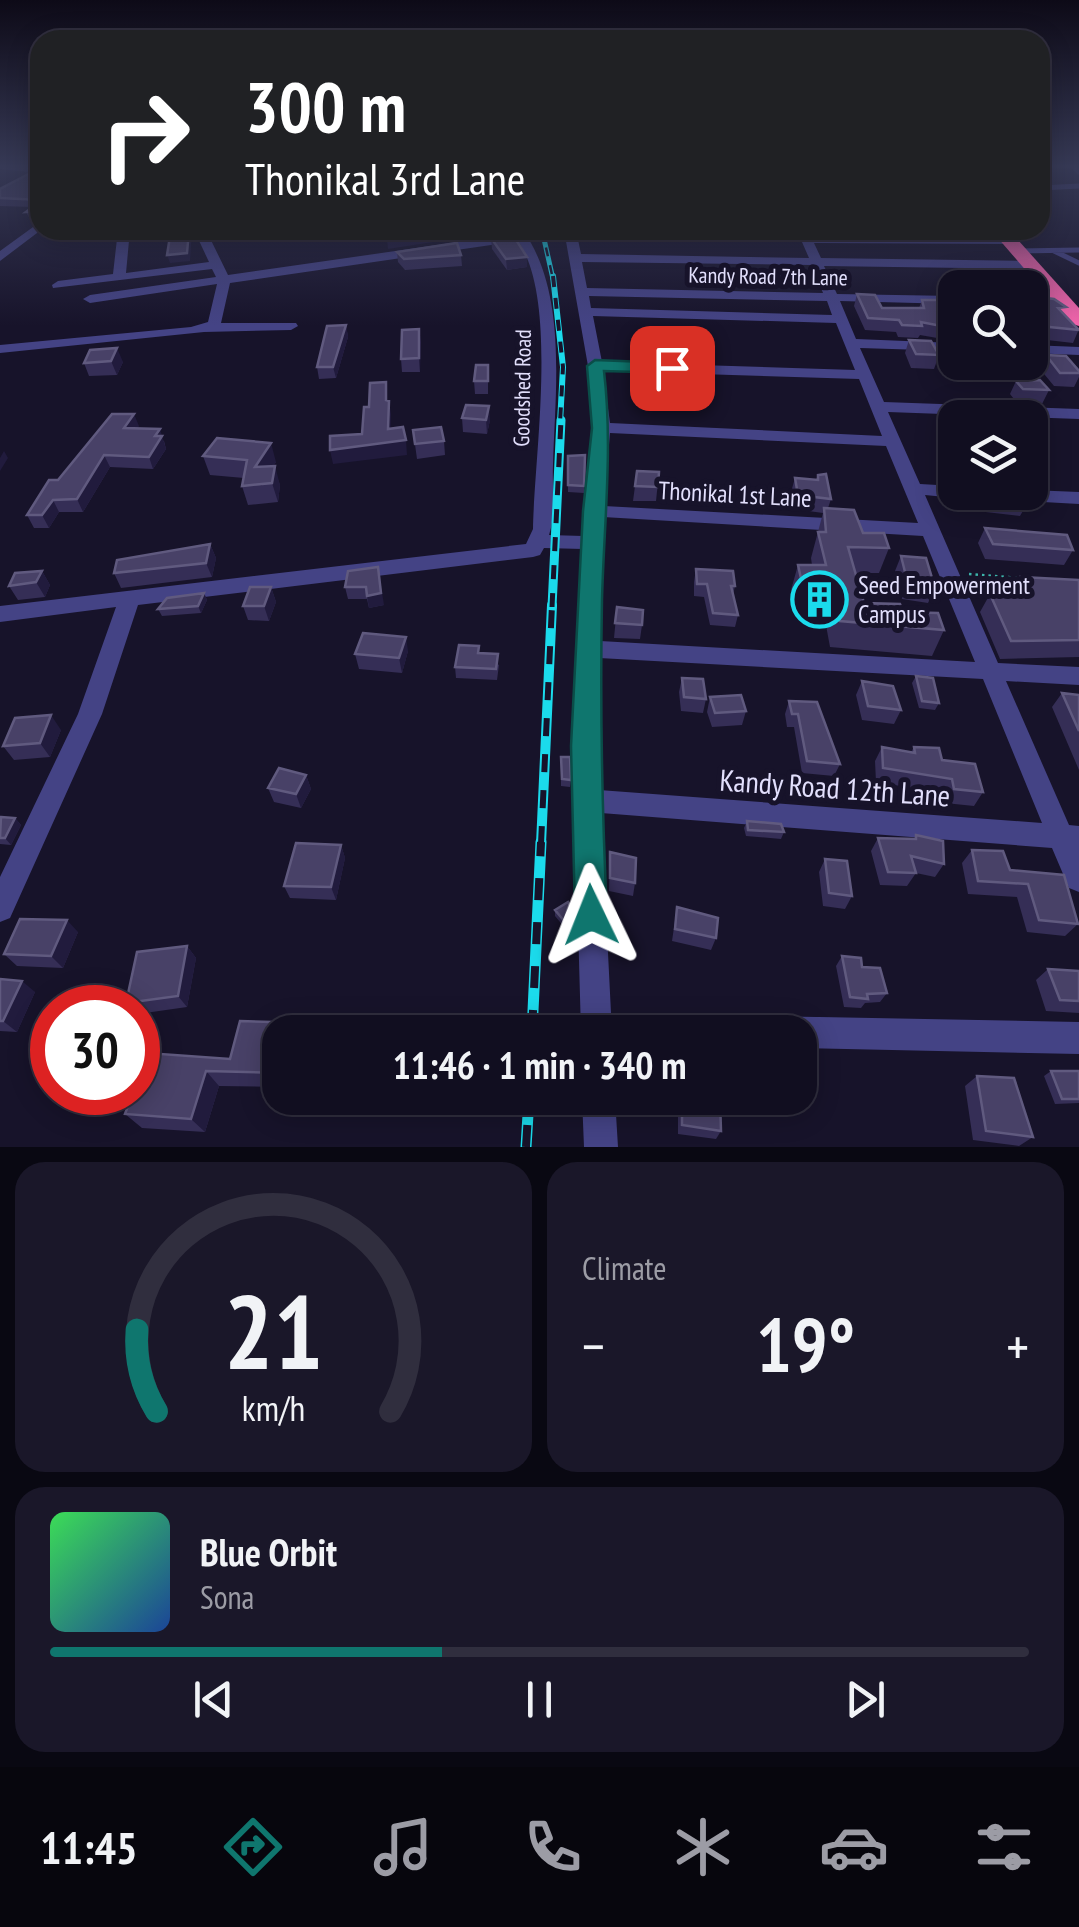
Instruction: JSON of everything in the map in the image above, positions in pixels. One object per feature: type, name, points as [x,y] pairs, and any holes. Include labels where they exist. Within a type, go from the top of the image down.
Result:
[{"type":"highway","points":[[1014,246],[1056,304],[1079,320]]},
{"type":"street","points":[[0,257],[30,234]]},
{"type":"street","points":[[119,277],[123,240]]},
{"type":"street","points":[[204,240],[224,280],[214,324],[205,328]]},
{"type":"street","points":[[90,298],[477,240]]},
{"type":"street","name":"Goodshed Road","points":[[525,240],[536,260],[544,304],[548,390],[536,545]]},
{"type":"street","points":[[571,240],[595,366],[602,428],[588,648],[587,801],[595,1015]]},
{"type":"street","points":[[806,240],[933,530],[987,670],[1070,837],[1079,880]]},
{"type":"street","points":[[909,240],[1014,246]]},
{"type":"street","points":[[0,241],[20,242]]},
{"type":"street","points":[[573,258],[814,264],[1014,246]]},
{"type":"street","points":[[58,285],[215,264]]},
{"type":"street","name":"Kandy Road 7th Lane","points":[[581,302],[829,297],[938,300]]},
{"type":"street","points":[[581,302],[838,319]]},
{"type":"street","points":[[0,348],[205,328],[291,326]]},
{"type":"street","points":[[849,343],[938,346]]},
{"type":"street","points":[[1048,350],[1079,351]]},
{"type":"street","points":[[595,366],[862,375]]},
{"type":"street","points":[[877,407],[1079,414]]},
{"type":"street","points":[[602,428],[892,441]]},
{"type":"street","points":[[912,489],[938,491]]},
{"type":"street","points":[[1048,496],[1079,498]]},
{"type":"street","name":"Thonikal 1st Lane","points":[[594,511],[933,530]]},
{"type":"street","points":[[0,614],[536,545],[592,542]]},
{"type":"street","points":[[0,908],[90,714],[130,598]]},
{"type":"street","points":[[588,648],[1079,676]]},
{"type":"street","name":"Kandy Road 12th Lane","points":[[587,801],[1070,837]]},
{"type":"street","points":[[817,1034],[1079,1038]]},
{"type":"street","points":[[600,1115],[602,1147]]},
{"type":"lane","points":[[1014,246],[1079,250]]},
{"type":"lane","points":[[1054,250],[1079,263]]},
{"type":"path","points":[[947,572],[1022,578]]},
{"type":"building","points":[[169,240],[188,240],[187,253],[167,255]]},
{"type":"building","points":[[492,240],[516,240],[527,257],[506,259]]},
{"type":"building","points":[[457,243],[461,255],[404,259],[397,252]]},
{"type":"building","points":[[857,294],[875,295],[882,308],[924,308],[922,300],[938,303],[938,325],[921,322],[922,326],[902,325],[899,320],[868,318]]},
{"type":"building","points":[[1048,298],[1066,307],[1058,308],[1079,330],[1048,327]]},
{"type":"building","points":[[346,325],[333,367],[317,367],[327,326]]},
{"type":"building","points":[[419,329],[419,358],[401,359],[402,330]]},
{"type":"building","points":[[909,340],[931,341],[938,355],[916,354]]},
{"type":"building","points":[[117,348],[111,361],[84,363],[90,350]]},
{"type":"building","points":[[1048,355],[1066,356],[1079,371],[1060,373]]},
{"type":"building","points":[[476,365],[488,365],[488,381],[474,381]]},
{"type":"building","points":[[1040,380],[1049,390],[1023,389],[1016,381]]},
{"type":"building","points":[[386,382],[388,429],[403,427],[406,440],[330,450],[330,436],[362,434],[370,383]]},
{"type":"building","points":[[466,405],[489,406],[486,420],[462,418]]},
{"type":"building","points":[[112,414],[134,414],[124,428],[160,429],[155,436],[162,436],[149,457],[104,455],[77,499],[53,500],[42,515],[27,515],[49,480],[58,480]]},
{"type":"building","points":[[441,427],[444,441],[415,444],[413,430]]},
{"type":"building","points":[[217,438],[271,443],[255,467],[275,466],[272,483],[242,486],[247,460],[203,456]]},
{"type":"building","points":[[585,455],[584,486],[568,485],[568,456]]},
{"type":"building","points":[[637,471],[659,472],[658,487],[635,486]]},
{"type":"building","points":[[826,474],[831,499],[798,495],[795,478],[818,480],[818,475]]},
{"type":"building","points":[[824,508],[854,510],[863,533],[884,533],[889,548],[848,547],[864,603],[900,604],[903,612],[938,613],[944,630],[840,621],[831,584],[802,583],[798,565],[826,565],[818,532],[826,532]]},
{"type":"building","points":[[985,528],[1067,535],[1073,550],[993,544]]},
{"type":"building","points":[[210,544],[206,563],[114,573],[117,560]]},
{"type":"building","points":[[901,556],[926,558],[935,588],[908,584]]},
{"type":"building","points":[[378,567],[381,593],[367,596],[366,587],[345,587],[348,571]]},
{"type":"building","points":[[696,569],[733,571],[735,586],[731,586],[738,615],[713,613],[707,584],[697,584]]},
{"type":"building","points":[[42,571],[36,582],[9,586],[15,573]]},
{"type":"building","points":[[1021,577],[1079,580],[1079,640],[1011,641],[990,594],[1030,596]]},
{"type":"building","points":[[250,587],[271,587],[264,606],[243,606]]},
{"type":"building","points":[[204,593],[198,606],[158,609],[167,598]]},
{"type":"building","points":[[617,607],[643,610],[642,625],[615,623]]},
{"type":"building","points":[[363,633],[406,637],[399,658],[355,654]]},
{"type":"building","points":[[459,645],[479,646],[478,653],[498,654],[496,669],[455,667]]},
{"type":"building","points":[[916,676],[933,678],[939,703],[922,701]]},
{"type":"building","points":[[682,678],[703,679],[706,699],[684,697]]},
{"type":"building","points":[[862,681],[893,686],[901,710],[868,706]]},
{"type":"building","points":[[1062,693],[1079,695],[1079,731]]},
{"type":"building","points":[[741,695],[746,711],[715,713],[710,697]]},
{"type":"building","points":[[789,701],[817,702],[840,764],[807,761],[798,714],[792,714]]},
{"type":"building","points":[[51,715],[40,743],[3,746],[15,718]]},
{"type":"building","points":[[882,747],[915,753],[914,747],[939,748],[942,760],[975,764],[983,792],[954,789],[952,779],[883,768]]},
{"type":"building","points":[[561,757],[570,757],[571,780],[562,779]]},
{"type":"building","points":[[279,768],[306,775],[296,794],[268,788]]},
{"type":"building","points":[[1,817],[15,818],[5,838],[0,838]]},
{"type":"building","points":[[747,821],[781,824],[784,832],[748,830]]},
{"type":"building","points":[[916,835],[943,841],[944,864],[911,856],[916,873],[888,872],[878,838],[916,839]]},
{"type":"building","points":[[296,843],[341,845],[331,887],[284,886]]},
{"type":"building","points":[[972,850],[1003,851],[1010,870],[1064,875],[1078,924],[1039,920],[1028,884],[978,881]]},
{"type":"building","points":[[610,852],[636,858],[635,883],[610,878]]},
{"type":"building","points":[[825,859],[847,861],[852,896],[829,893]]},
{"type":"building","points":[[568,902],[575,916],[565,922],[555,910]]},
{"type":"building","points":[[677,907],[718,918],[716,938],[675,929]]},
{"type":"building","points":[[20,919],[67,920],[51,956],[4,954]]},
{"type":"building","points":[[187,946],[178,996],[160,998],[160,985],[130,985],[137,952]]},
{"type":"building","points":[[842,956],[861,958],[862,967],[880,968],[887,993],[867,994],[868,999],[850,997]]},
{"type":"building","points":[[1048,969],[1079,971],[1079,1001],[1060,1000]]},
{"type":"building","points":[[0,979],[22,981],[3,1021],[0,1021]]},
{"type":"building","points":[[240,1021],[262,1022],[262,1073],[206,1071],[191,1119],[138,1115],[160,1115],[160,1054],[230,1059]]},
{"type":"building","points":[[1051,1071],[1079,1071],[1079,1099],[1062,1099]]},
{"type":"building","points":[[977,1076],[1014,1078],[1033,1137],[986,1131]]},
{"type":"building","points":[[682,1115],[721,1115],[721,1131],[682,1125]]},
{"type":"railway","points":[[544,240],[553,279]]},
{"type":"railway","points":[[553,276],[563,367],[560,423]]},
{"type":"railway","points":[[552,607],[561,420]]},
{"type":"railway","points":[[541,844],[552,605]]},
{"type":"railway","points":[[533,1015],[541,842]]},
{"type":"railway","points":[[526,1147],[528,1115]]},
{"type":"place","name":"Seed Empowerment Campus","points":[[819,599]]},
{"type":"route","points":[[591,915],[585,746],[594,511],[602,428],[595,366],[672,368]]}]
